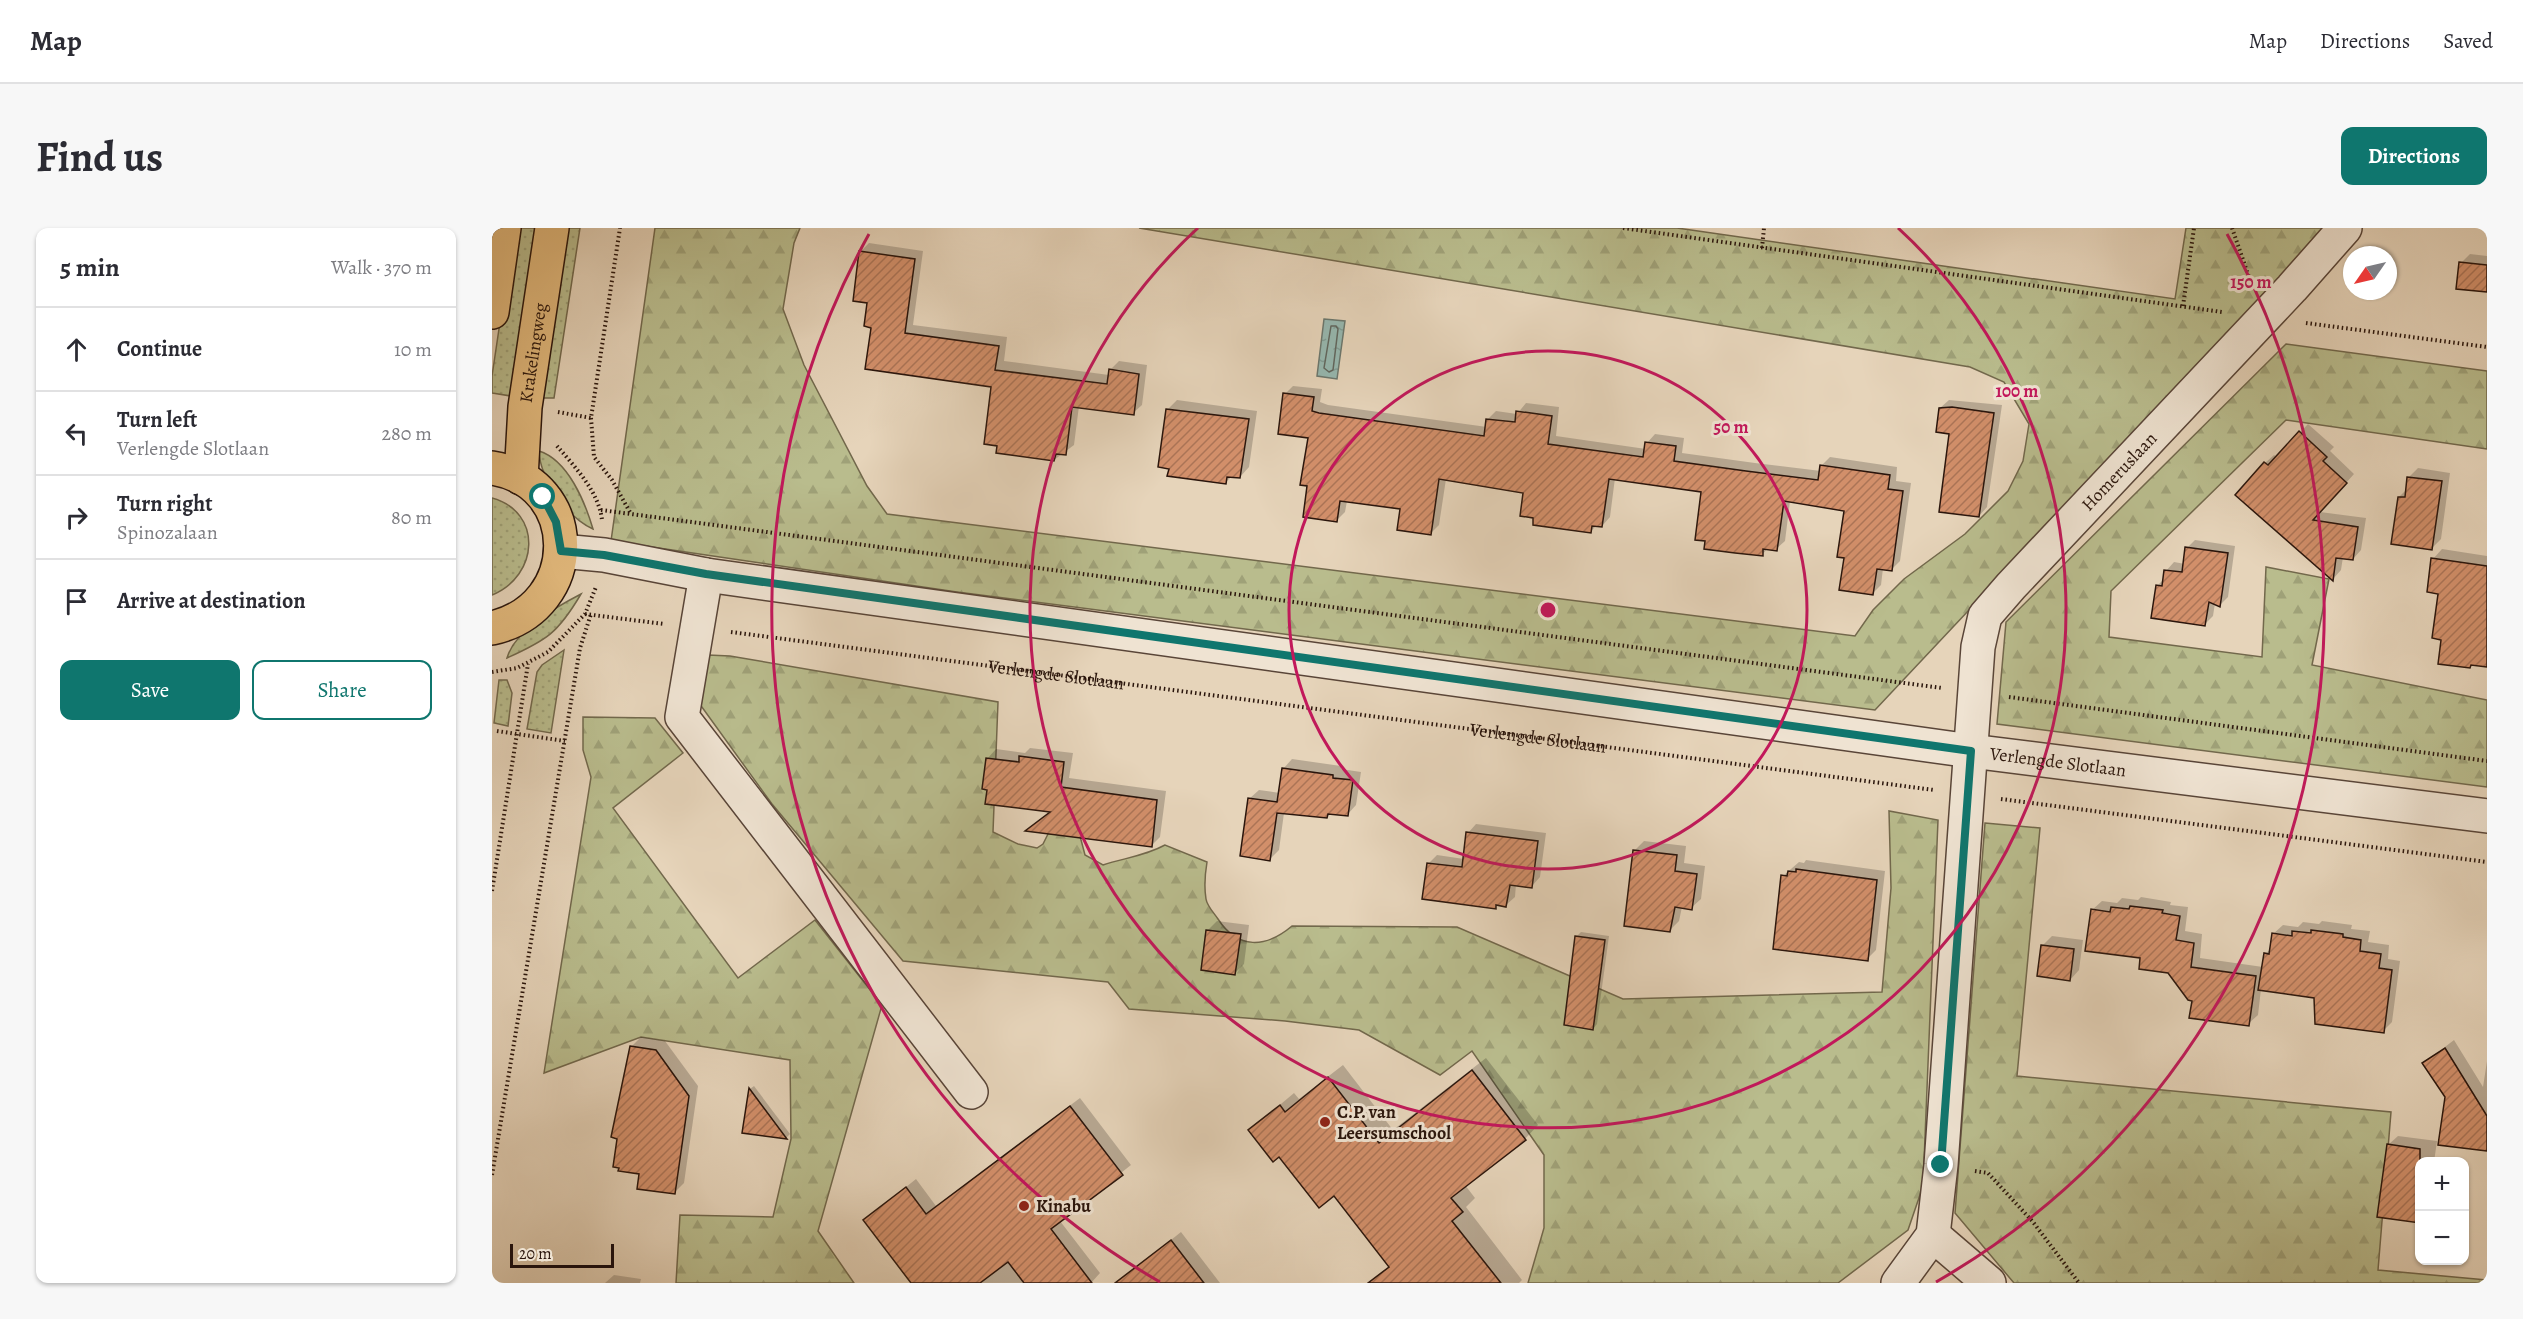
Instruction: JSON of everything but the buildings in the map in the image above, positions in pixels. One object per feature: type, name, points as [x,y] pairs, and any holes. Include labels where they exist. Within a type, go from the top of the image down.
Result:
[{"type":"main road","points":[[492,312],[504,228]]},
{"type":"main road","name":"Krakelingweg","points":[[507,473],[525,407],[552,228]]},
{"type":"main road","points":[[492,634],[492,628],[508,624],[535,608],[554,582],[561,551],[556,522],[543,497],[507,473]]},
{"type":"street","name":"Homeruslaan","points":[[1933,1235],[1941,1165],[1969,795],[1974,692],[1978,647],[1985,616],[2265,318],[2345,228]]},
{"type":"street","name":"Verlengde Slotlaan","points":[[561,551],[604,555],[706,574],[1971,751],[2487,816]]},
{"type":"street","points":[[706,574],[682,717],[971,1092]]},
{"type":"street","points":[[1898,1283],[1933,1235],[1989,1283]]},
{"type":"path","points":[[620,228],[591,418],[594,457],[612,480],[631,515]]},
{"type":"path","points":[[1623,228],[2487,347]]},
{"type":"path","points":[[1762,248],[1764,228]]},
{"type":"path","points":[[2183,306],[2194,228]]},
{"type":"path","points":[[2232,228],[2265,318]]},
{"type":"path","points":[[561,412],[591,418]]},
{"type":"path","points":[[556,445],[580,474],[601,510],[631,515],[2487,761]]},
{"type":"path","points":[[492,672],[504,672],[528,664],[548,652],[585,614],[591,614],[580,648],[492,1175]]},
{"type":"path","name":"Verlengde Slotlaan","points":[[591,614],[2487,862]]},
{"type":"path","points":[[492,891],[528,664]]},
{"type":"path","points":[[497,731],[565,741]]},
{"type":"path","points":[[1941,1165],[1988,1173],[2033,1222],[2079,1283]]},
{"type":"green space","points":[[514,228],[543,228],[517,397],[492,393],[492,376]]},
{"type":"green space","points":[[563,228],[580,228],[554,398],[542,398]]},
{"type":"green space","points":[[655,228],[800,228],[794,243],[783,309],[804,365],[867,486],[887,514],[1855,636],[1873,610],[1904,579],[1965,534],[2008,491],[2023,461],[2029,424],[2004,382],[1970,367],[1139,228],[1677,228],[2175,299],[2186,228],[2328,228],[1875,710],[957,592],[611,541]]},
{"type":"green space","points":[[2286,344],[2487,371],[2487,449],[2286,420],[2111,591],[2109,637],[2262,657],[2266,567],[2329,579],[2312,665],[2487,700],[2487,787],[1997,724],[2006,622]]},
{"type":"green space","points":[[539,451],[559,463],[574,483],[593,529],[574,516],[557,496],[544,473]]},
{"type":"green space","points":[[492,498],[509,505],[520,516],[527,530],[529,545],[526,560],[519,574],[508,586],[492,595]]},
{"type":"green space","points":[[581,594],[565,618],[550,634],[507,658],[511,648],[527,629]]},
{"type":"green space","points":[[564,650],[551,733],[527,729],[537,672],[542,665]]},
{"type":"green space","points":[[708,655],[730,656],[998,702],[993,832],[1018,844],[1037,848],[1043,844],[1050,830],[1080,836],[1085,855],[1103,865],[1165,845],[1207,862],[1205,885],[1208,904],[1226,929],[1243,941],[1262,942],[1272,939],[1292,926],[1457,927],[1623,999],[1882,992],[1891,888],[1889,811],[1938,820],[1923,1186],[1908,1230],[1838,1283],[1528,1283],[1544,1228],[1544,1155],[1472,1051],[1440,1075],[1359,1030],[1285,1021],[1129,1009],[1108,982],[903,961],[772,804],[699,703]]},
{"type":"green space","points":[[499,680],[507,680],[512,693],[508,726],[494,723]]},
{"type":"green space","points":[[583,717],[655,718],[683,753],[613,808],[738,978],[815,920],[882,1005],[818,1231],[854,1283],[676,1283],[680,1215],[773,1217],[791,1139],[790,1060],[641,1037],[544,1073],[591,777],[583,750]]},
{"type":"green space","points":[[1985,823],[2040,828],[2017,1076],[2391,1112],[2378,1270],[2487,1280],[2487,1283],[2014,1283],[1955,1213]]},
{"type":"water","points":[[1324,319],[1345,321],[1337,379],[1317,376]]},
{"type":"place","name":"C.P. van Leersumschool","points":[[1325,1122]]},
{"type":"place","name":"Kinabu","points":[[1024,1206]]},
{"type":"route","points":[[543,497],[556,522],[561,551],[604,555],[706,574],[1971,751],[1941,1165]]}]
